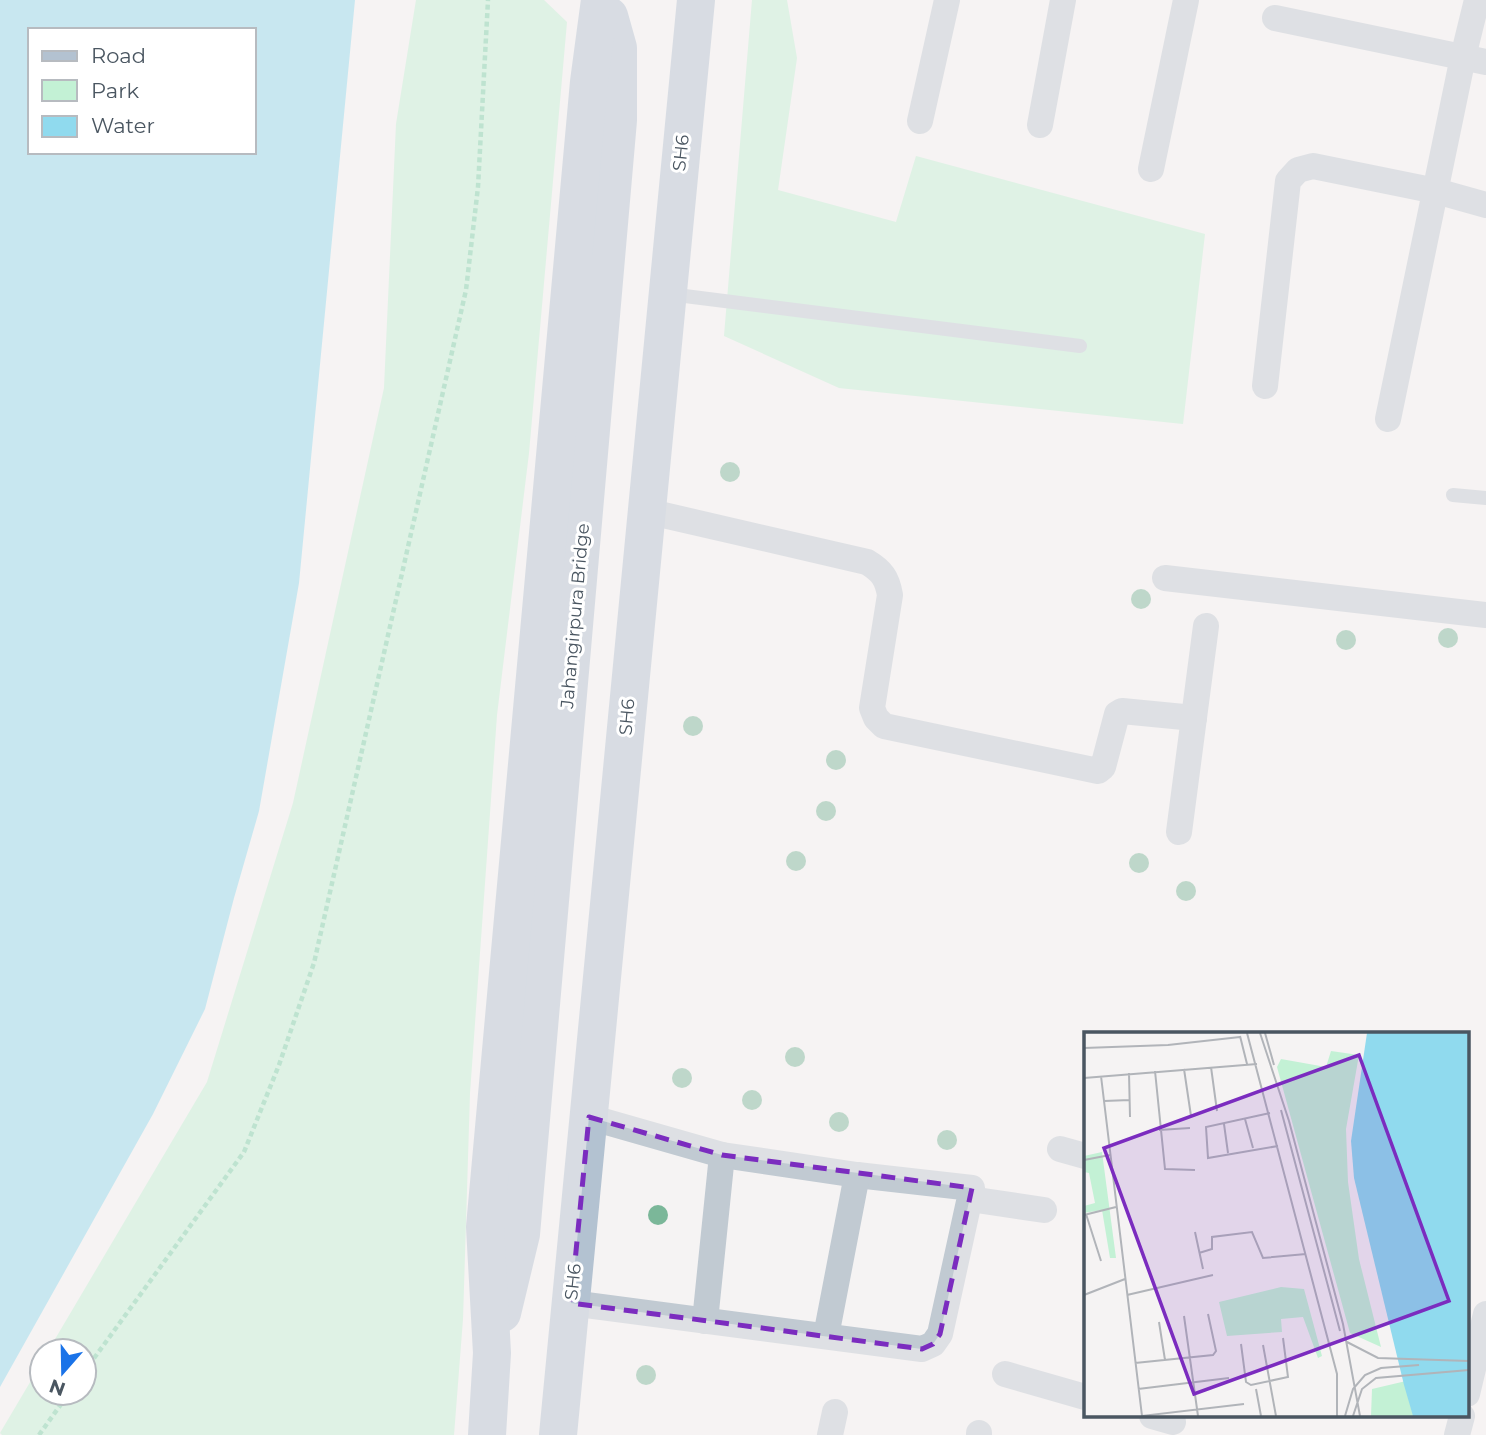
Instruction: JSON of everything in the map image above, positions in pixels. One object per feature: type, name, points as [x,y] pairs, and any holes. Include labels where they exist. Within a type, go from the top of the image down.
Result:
[{"type":"main road","points":[[487,1435],[492,1353],[485,1227],[589,82],[600,0]]},
{"type":"main road","name":"Jahangirpura Bridge","points":[[492,1353],[522,1221],[618,120],[618,48],[605,0]]},
{"type":"main road","name":"SH6","points":[[558,1435],[696,0]]},
{"type":"street","points":[[920,121],[947,0]]},
{"type":"street","points":[[1040,125],[1063,0]]},
{"type":"street","points":[[1151,169],[1186,0]]},
{"type":"street","points":[[1388,419],[1436,191],[1475,60],[1477,0]]},
{"type":"street","points":[[1275,18],[1475,60]]},
{"type":"street","points":[[1265,386],[1288,181],[1298,170],[1312,166],[1436,191],[1486,205]]},
{"type":"street","points":[[646,511],[867,562],[877,568],[887,581],[890,595],[872,708],[876,718],[884,726],[1098,771],[1103,767],[1116,714],[1128,711],[1194,718]]},
{"type":"street","points":[[1165,578],[1486,615]]},
{"type":"street","points":[[1179,832],[1206,626]]},
{"type":"street","points":[[571,1303],[922,1349],[933,1344],[940,1334],[972,1188],[857,1175],[722,1155],[589,1117]]},
{"type":"street","points":[[1060,1149],[1084,1156]]},
{"type":"street","points":[[705,1321],[722,1155]]},
{"type":"street","points":[[826,1336],[857,1175]]},
{"type":"street","points":[[970,1199],[1044,1210]]},
{"type":"street","points":[[1474,1390],[1486,1314]]},
{"type":"street","points":[[1005,1374],[1084,1397]]},
{"type":"street","points":[[1457,1435],[1461,1418]]},
{"type":"lane","points":[[667,293],[1080,346]]},
{"type":"lane","points":[[1453,495],[1486,498]]},
{"type":"path","points":[[98,1354],[244,1152],[279,1065],[314,963],[466,290],[478,187],[488,0]]},
{"type":"path","points":[[38,1435],[59,1407]]},
{"type":"highlighted area","points":[[589,1117],[722,1155],[972,1188],[940,1334],[933,1344],[922,1349],[571,1303]]},
{"type":"green space","points":[[416,0],[544,0],[567,22],[529,453],[497,715],[470,1093],[463,1319],[454,1435],[2,1435],[0,1433],[28,1386],[28,1407],[98,1407],[98,1337],[56,1337],[207,1082],[293,803],[384,388],[396,124]]},
{"type":"green space","points":[[752,0],[787,0],[797,58],[778,190],[896,222],[916,156],[1205,234],[1183,424],[839,388],[724,336]]},
{"type":"water","points":[[0,0],[355,0],[299,583],[259,811],[205,1009],[153,1114],[0,1387]]}]
